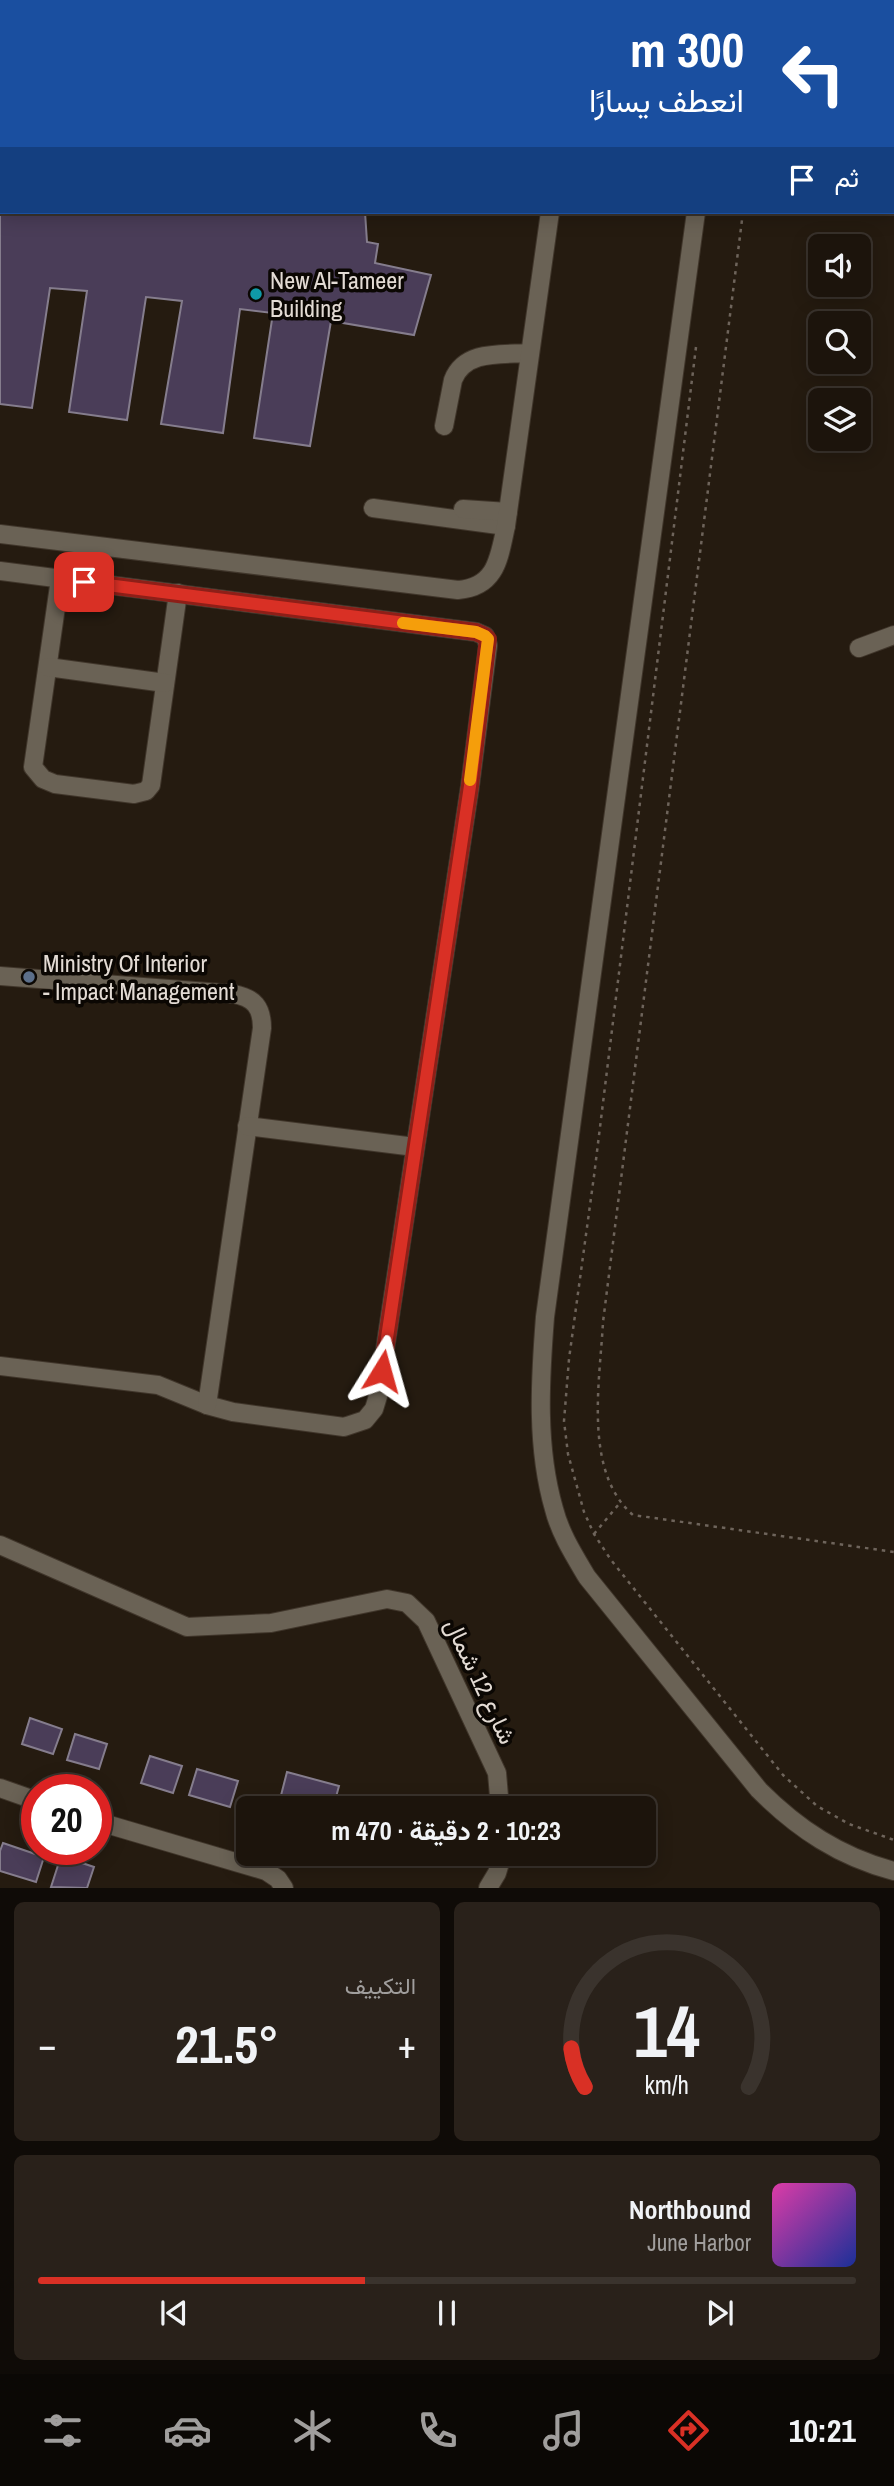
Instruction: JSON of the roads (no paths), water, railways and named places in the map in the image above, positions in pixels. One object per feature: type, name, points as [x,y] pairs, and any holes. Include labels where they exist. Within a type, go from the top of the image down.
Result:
[{"type":"street","points":[[0,534],[458,590],[473,589],[485,583],[499,556],[507,519],[550,214]]},
{"type":"street","points":[[696,214],[545,1317],[541,1365],[542,1448],[554,1512],[587,1577],[759,1790],[790,1819],[832,1847],[872,1865],[894,1871]]},
{"type":"street","points":[[449,427],[462,381],[470,370],[483,365],[530,357]]},
{"type":"street","points":[[374,504],[507,519]]},
{"type":"street","points":[[0,571],[476,632],[488,639],[470,786],[374,1409],[365,1420],[344,1427],[233,1412],[206,1405],[158,1385],[0,1366]]},
{"type":"street","points":[[60,579],[33,767],[43,779],[55,784],[107,791],[141,794],[151,785],[178,593]]},
{"type":"street","points":[[859,648],[894,635]]},
{"type":"street","points":[[48,667],[165,683]]},
{"type":"street","points":[[0,976],[234,994],[258,1005],[262,1028],[206,1405]]},
{"type":"street","points":[[247,1126],[415,1147]]},
{"type":"street","name":"شارع 12 شمال","points":[[0,1545],[187,1627],[271,1623],[387,1599],[407,1603],[426,1621],[497,1773],[499,1796]]},
{"type":"street","points":[[0,1788],[21,1795]]},
{"type":"street","points":[[112,1826],[266,1871],[284,1888]]},
{"type":"street","points":[[488,1888],[499,1866]]},
{"type":"place","name":"New Al-Tameer Building","points":[[256,294]]},
{"type":"place","name":"Ministry Of Interior - Impact Management","points":[[29,977]]}]
